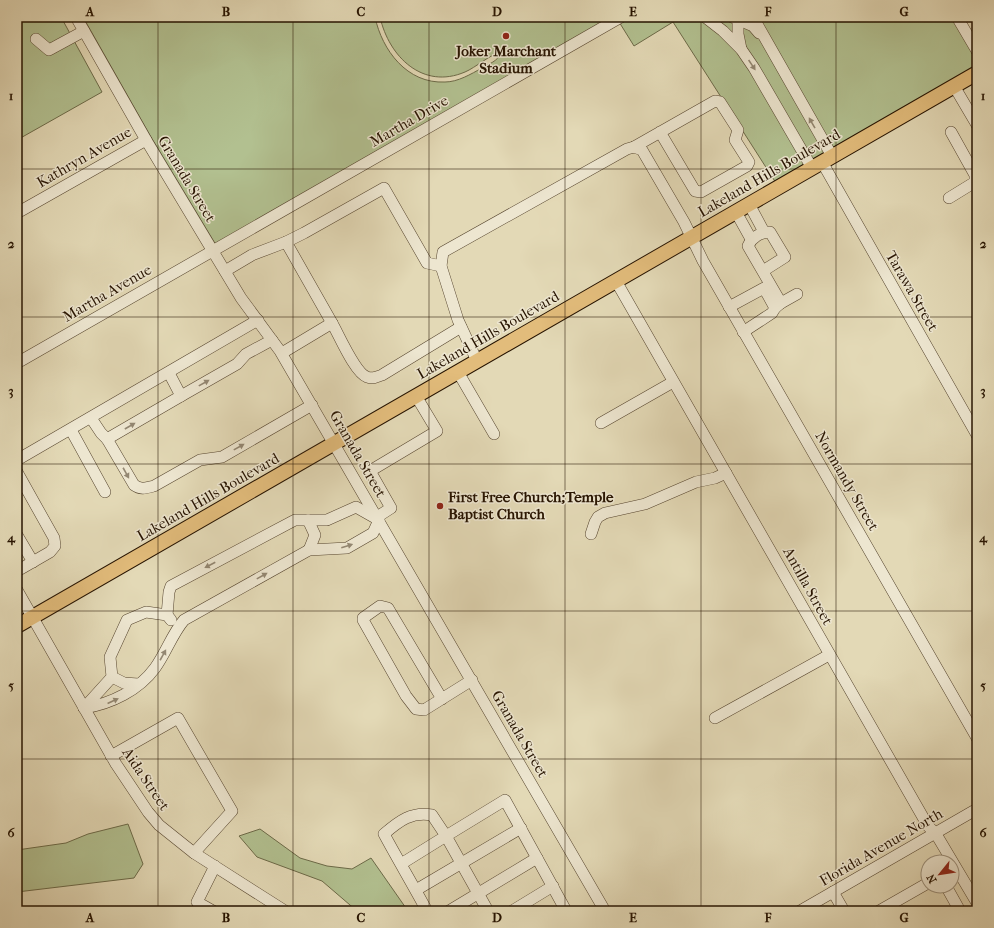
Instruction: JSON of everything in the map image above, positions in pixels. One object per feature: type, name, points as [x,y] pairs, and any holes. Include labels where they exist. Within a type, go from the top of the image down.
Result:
[{"type":"main road","name":"Lakeland Hills Boulevard","points":[[17,626],[977,73]]},
{"type":"street","name":"Granada Street","points":[[76,17],[146,140],[225,272],[241,298],[282,353],[605,911]]},
{"type":"street","name":"Martha Drive","points":[[212,250],[620,17]]},
{"type":"street","points":[[705,17],[723,31],[741,49],[822,162]]},
{"type":"street","points":[[753,17],[822,162]]},
{"type":"street","points":[[957,17],[977,51]]},
{"type":"street","points":[[736,18],[741,49]]},
{"type":"street","points":[[736,18],[753,26],[764,38]]},
{"type":"street","points":[[36,39],[49,50],[84,31]]},
{"type":"street","points":[[954,86],[977,125]]},
{"type":"street","points":[[477,361],[461,327],[441,266],[443,252],[627,149],[634,147],[715,100],[720,102],[738,130],[735,140],[749,162],[747,166],[701,192],[695,192],[660,132]]},
{"type":"street","points":[[949,198],[975,182],[976,173],[950,132]]},
{"type":"street","name":"Kathryn Avenue","points":[[17,213],[146,140]]},
{"type":"street","name":"Normandy Street","points":[[634,147],[642,150],[647,157],[743,332],[977,738]]},
{"type":"street","name":"Tarawa Street","points":[[822,162],[977,435]]},
{"type":"street","points":[[225,272],[252,255],[286,242],[384,188],[427,264],[441,266]]},
{"type":"street","points":[[749,204],[764,232]]},
{"type":"street","points":[[736,212],[751,239]]},
{"type":"street","points":[[763,271],[785,257],[770,232],[764,232],[751,239],[748,246],[763,271],[778,305]]},
{"type":"street","points":[[286,242],[358,370],[365,377],[372,378],[382,375],[461,327]]},
{"type":"street","name":"Martha Avenue","points":[[17,363],[212,250]]},
{"type":"street","name":"Antilla Street","points":[[616,281],[928,826],[936,834],[977,903]]},
{"type":"street","points":[[729,307],[764,288],[778,305]]},
{"type":"street","points":[[743,332],[772,313],[778,305],[797,294]]},
{"type":"street","points":[[17,460],[258,320]]},
{"type":"street","points":[[282,353],[332,323]]},
{"type":"street","points":[[107,439],[237,364],[246,354],[272,340]]},
{"type":"street","points":[[169,372],[180,396]]},
{"type":"street","points":[[458,372],[494,434]]},
{"type":"street","points":[[601,423],[673,382]]},
{"type":"street","points":[[355,480],[437,431],[416,396]]},
{"type":"street","points":[[91,418],[107,439],[134,486],[142,489],[154,486],[200,460],[222,457],[312,406]]},
{"type":"street","points":[[71,430],[105,492]]},
{"type":"street","points":[[84,708],[110,702],[123,696],[138,684],[155,668],[184,620],[309,550],[347,548],[373,533],[378,518],[391,508],[370,471]]},
{"type":"street","points":[[17,472],[54,538],[55,546],[50,552],[17,571]]},
{"type":"street","points":[[591,534],[598,517],[605,513],[645,504],[696,482],[715,478],[726,473]]},
{"type":"street","points":[[167,615],[168,592],[172,586],[295,520],[327,520],[356,507],[378,518]]},
{"type":"street","points":[[308,520],[315,535],[309,550]]},
{"type":"street","points":[[17,535],[33,562]]},
{"type":"street","name":"Aida Street","points":[[17,590],[111,756],[148,812],[159,825],[194,853],[285,911]]},
{"type":"street","points":[[442,699],[388,608],[380,606],[363,618],[406,696],[416,709],[424,710],[442,699],[472,680]]},
{"type":"street","points":[[84,708],[112,677],[110,657],[126,620],[146,612],[167,615],[178,628]]},
{"type":"street","points":[[715,718],[829,655]]},
{"type":"street","points":[[112,677],[124,683],[138,684]]},
{"type":"street","points":[[111,756],[178,718],[232,811],[194,853]]},
{"type":"street","points":[[401,864],[505,800],[553,886],[565,909],[564,911]]},
{"type":"street","name":"Florida Avenue North","points":[[800,911],[977,809]]},
{"type":"street","points":[[428,911],[384,834],[394,825],[411,815],[423,814],[432,816],[446,836],[488,911]]},
{"type":"street","points":[[416,890],[521,828]]},
{"type":"street","points":[[449,911],[537,858]]},
{"type":"street","points":[[213,911],[197,902],[215,866]]},
{"type":"street","points":[[512,911],[553,886]]},
{"type":"street","points":[[879,911],[920,888]]},
{"type":"street","points":[[833,892],[844,911]]},
{"type":"street","points":[[950,894],[960,911]]},
{"type":"green space","points":[[17,17],[61,17],[102,92],[17,140]]},
{"type":"green space","points":[[83,17],[375,17],[378,29],[390,53],[398,63],[419,77],[431,81],[450,82],[460,79],[490,64],[498,58],[500,53],[493,55],[465,72],[450,76],[435,77],[422,73],[410,66],[400,57],[391,45],[380,17],[613,17],[216,245],[151,137]]},
{"type":"green space","points":[[616,17],[951,17],[977,57],[977,67],[776,183],[673,22],[634,46]]},
{"type":"green space","points":[[128,824],[143,864],[134,878],[17,892],[17,850],[66,843],[88,834]]},
{"type":"green space","points":[[260,829],[300,858],[327,866],[352,869],[371,858],[408,911],[357,911],[322,881],[257,857],[239,836]]},
{"type":"place","name":"Joker Marchant Stadium","points":[[506,36]]},
{"type":"place","name":"First Free Church;Temple Baptist Church","points":[[440,506]]}]
